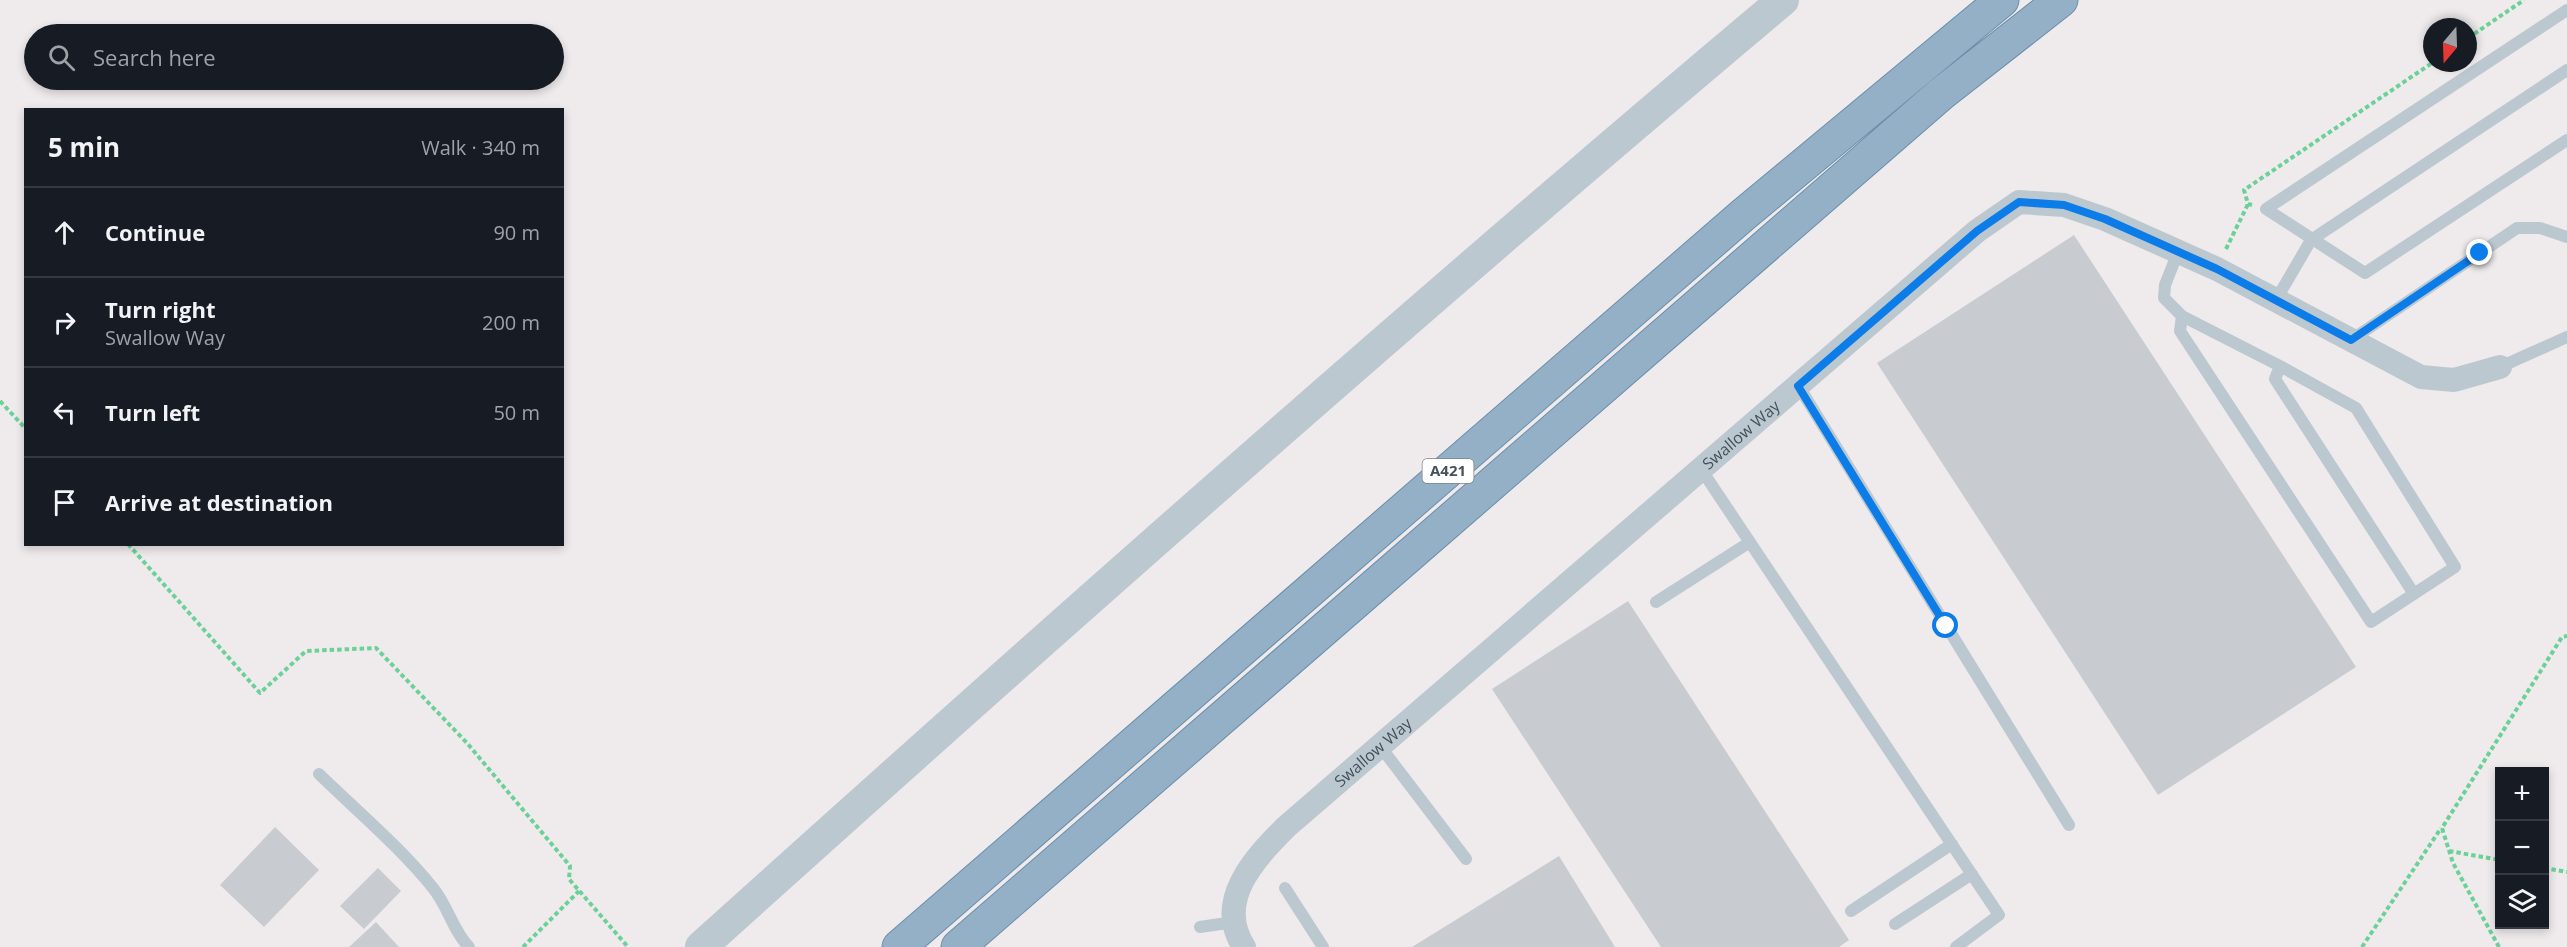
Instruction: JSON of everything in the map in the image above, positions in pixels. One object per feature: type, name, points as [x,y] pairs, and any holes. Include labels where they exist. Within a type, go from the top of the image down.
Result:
[{"type":"highway","name":"A421","points":[[899,947],[1743,215],[2002,0]]},
{"type":"highway","name":"A421","points":[[958,947],[1941,94],[2061,0]]},
{"type":"street","points":[[701,947],[1017,662],[1575,175],[1783,0]]},
{"type":"street","name":"Swallow Way","points":[[1244,947],[1238,938],[1234,922],[1234,900],[1244,876],[1255,859],[1286,827],[1977,231],[2019,202],[2064,205],[2105,219],[2217,269],[2421,377],[2454,380],[2500,366]]},
{"type":"lane","points":[[2567,9],[2266,209],[2365,273],[2567,140]]},
{"type":"lane","points":[[2276,300],[2311,240],[2567,70]]},
{"type":"lane","points":[[2351,340],[2517,228],[2540,228],[2567,237]]},
{"type":"lane","points":[[2178,252],[2165,285],[2164,297],[2182,316],[2356,408],[2455,567],[2372,622],[2180,332],[2182,316]]},
{"type":"lane","points":[[2500,366],[2567,337]]},
{"type":"lane","points":[[2280,366],[2276,379],[2414,594]]},
{"type":"lane","points":[[1798,386],[2069,825]]},
{"type":"lane","points":[[1701,469],[1999,915],[1956,947]]},
{"type":"lane","points":[[1656,602],[1750,542]]},
{"type":"lane","points":[[1380,746],[1466,859]]},
{"type":"lane","points":[[319,774],[424,876],[444,901],[463,942],[469,947]]},
{"type":"lane","points":[[1851,911],[1952,844]]},
{"type":"lane","points":[[1895,924],[1972,874]]},
{"type":"lane","points":[[1285,888],[1323,947]]},
{"type":"lane","points":[[1200,927],[1234,922]]},
{"type":"path","points":[[2477,32],[2524,0]]},
{"type":"path","points":[[2217,269],[2248,204],[2244,190],[2423,69]]},
{"type":"path","points":[[2248,204],[2266,209]]},
{"type":"path","points":[[0,401],[24,427]]},
{"type":"path","points":[[130,546],[260,693],[306,651],[376,648],[482,760],[570,866],[569,879],[628,947]]},
{"type":"path","points":[[2362,947],[2442,828],[2562,637],[2567,636]]},
{"type":"path","points":[[2442,828],[2453,863],[2499,947]]},
{"type":"path","points":[[2449,851],[2495,859]]},
{"type":"path","points":[[2549,869],[2567,872]]},
{"type":"path","points":[[523,947],[579,891]]},
{"type":"building","points":[[2074,235],[2356,667],[2158,795],[1877,363]]},
{"type":"building","points":[[1628,601],[1849,940],[1839,947],[1661,947],[1492,689]]},
{"type":"building","points":[[275,827],[319,870],[264,927],[220,885]]},
{"type":"building","points":[[1559,856],[1615,947],[1412,947]]},
{"type":"building","points":[[378,868],[401,891],[364,929],[340,906]]},
{"type":"building","points":[[376,922],[399,947],[349,947]]},
{"type":"route","points":[[1946,626],[1798,386],[1977,231],[2019,202],[2064,205],[2105,219],[2217,269],[2351,340],[2480,253]]}]
